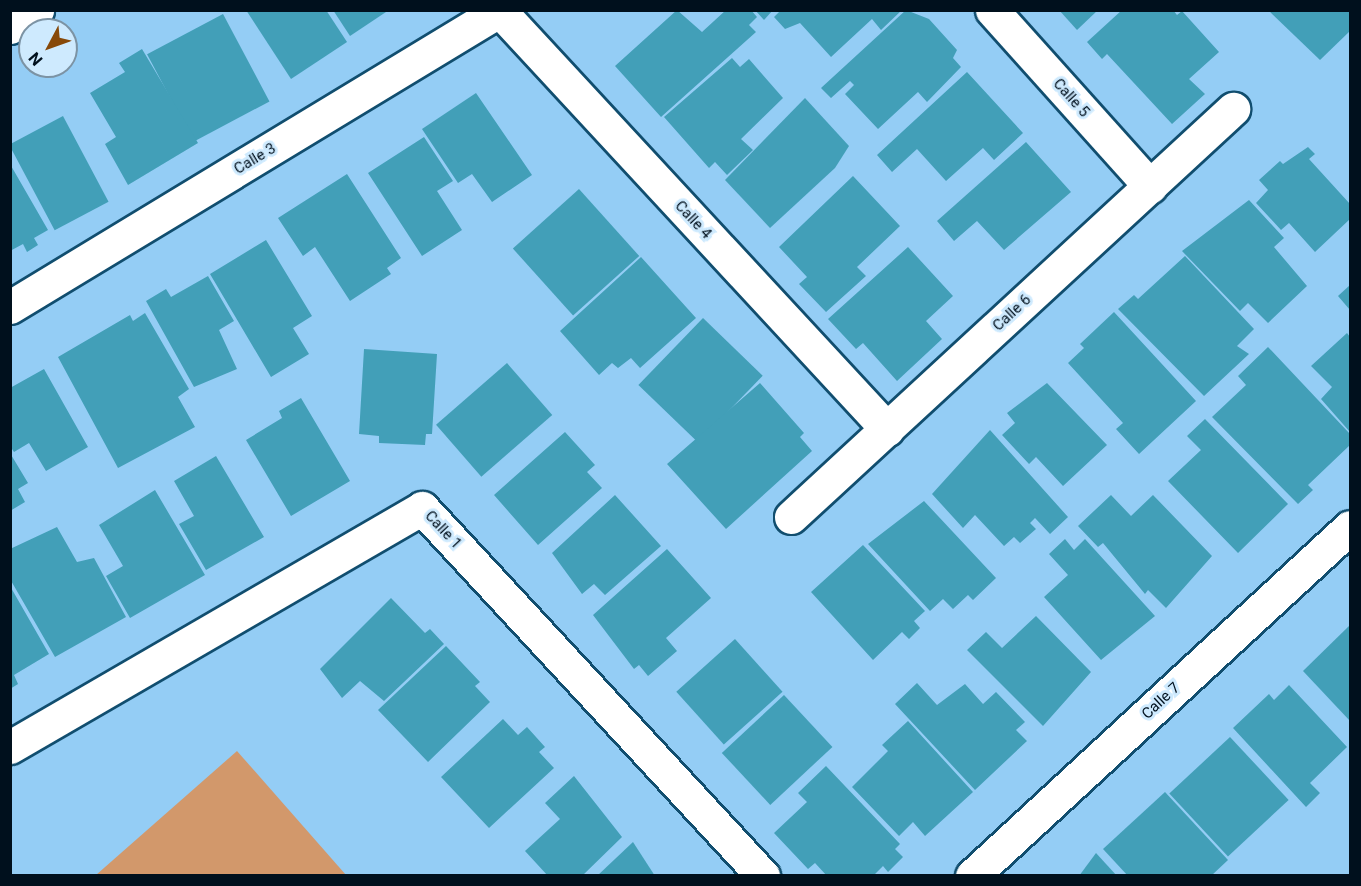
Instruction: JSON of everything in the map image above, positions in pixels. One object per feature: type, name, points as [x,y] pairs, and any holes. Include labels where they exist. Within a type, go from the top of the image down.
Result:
[{"type":"street","points":[[10,27],[37,10]]},
{"type":"street","name":"Calle 5","points":[[992,10],[1150,186]]},
{"type":"street","name":"Calle 3","points":[[10,307],[500,11]]},
{"type":"street","name":"Calle 4","points":[[500,11],[887,429]]},
{"type":"street","name":"Calle 6","points":[[791,517],[1233,109]]},
{"type":"street","name":"Calle 1","points":[[10,747],[422,508],[763,876]]},
{"type":"street","name":"Calle 7","points":[[972,876],[1350,527]]},
{"type":"shaded area","points":[[237,751],[346,875],[96,875]]},
{"type":"building","points":[[246,10],[326,10],[347,42],[291,79]]},
{"type":"building","points":[[333,10],[389,10],[350,36]]},
{"type":"building","points":[[677,10],[702,32],[726,10],[751,10],[757,17],[749,25],[756,32],[661,117],[615,66]]},
{"type":"building","points":[[755,10],[773,10],[764,20]]},
{"type":"building","points":[[781,10],[902,10],[881,30],[872,19],[831,57],[800,23],[785,29],[774,17]]},
{"type":"building","points":[[906,10],[929,19],[957,50],[953,58],[961,67],[927,102],[918,92],[878,129],[845,94],[854,85],[850,81],[831,98],[821,88]]},
{"type":"building","points":[[1059,10],[1098,10],[1077,30]]},
{"type":"building","points":[[1122,10],[1173,10],[1177,15],[1182,11],[1219,52],[1189,79],[1205,94],[1172,124],[1107,54],[1102,59],[1087,42]]},
{"type":"building","points":[[1268,10],[1350,10],[1350,31],[1320,60]]},
{"type":"building","points":[[223,14],[269,101],[194,142],[147,54]]},
{"type":"building","points":[[142,49],[198,143],[128,185],[105,144],[116,137],[90,93],[125,72],[119,63]]},
{"type":"building","points":[[732,58],[740,67],[749,59],[783,98],[741,139],[753,150],[727,175],[715,162],[709,168],[664,117]]},
{"type":"building","points":[[967,72],[1023,133],[994,160],[983,148],[946,181],[917,149],[892,172],[877,155]]},
{"type":"building","points":[[476,93],[532,175],[492,202],[472,174],[458,183],[422,129]]},
{"type":"building","points":[[805,98],[849,146],[835,168],[770,228],[725,180]]},
{"type":"building","points":[[63,116],[109,202],[55,230],[10,144]]},
{"type":"building","points":[[424,137],[453,181],[437,191],[462,230],[422,256],[368,173]]},
{"type":"building","points":[[1026,142],[1071,192],[1004,250],[977,221],[954,241],[937,221]]},
{"type":"building","points":[[1308,147],[1315,154],[1309,159],[1350,204],[1350,219],[1315,252],[1289,223],[1281,230],[1256,203],[1268,190],[1259,180],[1280,161],[1283,164]]},
{"type":"building","points":[[10,164],[48,230],[34,238],[38,245],[27,252],[23,244],[10,251]]},
{"type":"building","points":[[347,174],[401,258],[387,268],[391,274],[350,301],[315,247],[303,256],[278,218]]},
{"type":"building","points":[[853,176],[900,226],[857,267],[866,276],[826,312],[799,284],[807,277],[779,247]]},
{"type":"building","points":[[579,189],[639,256],[573,315],[513,249]]},
{"type":"building","points":[[1249,200],[1284,238],[1274,247],[1307,286],[1268,323],[1248,303],[1240,311],[1182,251]]},
{"type":"building","points":[[266,240],[312,316],[293,328],[309,354],[271,377],[210,274]]},
{"type":"building","points":[[908,247],[953,296],[926,321],[942,339],[897,381],[863,343],[856,349],[828,319]]},
{"type":"building","points":[[1185,256],[1254,329],[1237,346],[1249,354],[1204,396],[1118,309],[1134,295],[1138,299]]},
{"type":"building","points":[[641,257],[696,318],[640,368],[631,358],[618,368],[612,363],[599,375],[560,331]]},
{"type":"building","points":[[208,276],[234,321],[219,330],[237,369],[194,387],[146,301],[166,289],[171,297]]},
{"type":"building","points":[[1350,285],[1350,310],[1338,296]]},
{"type":"building","points":[[1114,312],[1196,401],[1139,454],[1116,429],[1123,423],[1068,363],[1084,348],[1080,344]]},
{"type":"building","points":[[145,313],[189,389],[178,397],[195,427],[118,468],[58,357],[130,315],[133,321]]},
{"type":"building","points":[[703,318],[763,376],[698,443],[638,385]]},
{"type":"building","points":[[1347,333],[1350,337],[1350,432],[1321,399],[1332,387],[1311,366]]},
{"type":"building","points":[[1268,347],[1350,434],[1350,445],[1308,485],[1313,490],[1298,504],[1212,417],[1246,385],[1238,376]]},
{"type":"building","points":[[364,349],[437,354],[432,434],[426,434],[425,445],[379,443],[379,436],[359,434]]},
{"type":"building","points":[[507,363],[552,415],[481,477],[436,425]]},
{"type":"building","points":[[44,369],[88,447],[46,471],[29,443],[14,452],[10,446],[10,388]]},
{"type":"building","points":[[760,383],[804,433],[800,437],[812,451],[726,529],[667,464]]},
{"type":"building","points":[[1047,383],[1107,445],[1063,486],[1036,457],[1029,464],[1002,435],[1015,423],[1007,413]]},
{"type":"building","points":[[301,398],[350,481],[291,516],[246,440],[282,418],[279,411]]},
{"type":"building","points":[[1205,419],[1288,504],[1238,553],[1168,481],[1201,450],[1187,436]]},
{"type":"building","points":[[990,430],[1068,517],[1050,534],[1035,518],[1030,523],[1036,529],[1020,543],[1014,537],[1004,546],[975,515],[963,528],[932,494]]},
{"type":"building","points":[[565,432],[595,465],[587,472],[602,488],[538,545],[494,495]]},
{"type":"building","points":[[10,453],[28,483],[18,489],[25,502],[10,511]]},
{"type":"building","points":[[216,456],[264,537],[206,570],[179,524],[194,516],[174,481]]},
{"type":"building","points":[[155,490],[205,575],[130,618],[106,576],[123,566],[99,525]]},
{"type":"building","points":[[615,495],[661,546],[605,595],[594,584],[582,594],[552,553]]},
{"type":"building","points":[[1111,495],[1131,516],[1153,495],[1212,556],[1166,608],[1148,590],[1145,594],[1103,543],[1098,547],[1078,526]]},
{"type":"building","points":[[924,501],[996,578],[973,600],[968,595],[953,609],[943,599],[930,611],[868,544]]},
{"type":"building","points":[[57,527],[77,562],[94,558],[126,617],[55,657],[10,579],[10,549]]},
{"type":"building","points":[[1065,539],[1074,550],[1085,539],[1155,616],[1101,660],[1044,597],[1068,575],[1049,554]]},
{"type":"building","points":[[863,545],[925,611],[914,621],[920,628],[909,639],[902,632],[873,660],[811,592]]},
{"type":"building","points":[[667,549],[711,598],[666,638],[677,651],[648,676],[639,665],[634,669],[593,615]]},
{"type":"building","points":[[10,586],[49,654],[14,675],[18,684],[10,689]]},
{"type":"building","points":[[391,598],[425,633],[430,629],[444,644],[384,701],[360,681],[342,698],[320,669]]},
{"type":"building","points":[[1036,616],[1091,672],[1043,726],[967,650],[986,632],[1002,648]]},
{"type":"building","points":[[1350,625],[1350,721],[1303,671]]},
{"type":"building","points":[[735,639],[783,692],[724,745],[676,692]]},
{"type":"building","points":[[446,646],[480,682],[475,686],[490,702],[428,762],[378,710]]},
{"type":"building","points":[[917,683],[937,705],[965,684],[983,704],[996,692],[1025,722],[1016,730],[1027,741],[975,790],[895,704]]},
{"type":"building","points":[[1289,685],[1347,747],[1310,783],[1320,793],[1306,807],[1233,728],[1269,694],[1274,700]]},
{"type":"building","points":[[784,695],[832,747],[770,805],[722,753]]},
{"type":"building","points":[[503,719],[518,735],[527,727],[545,747],[539,752],[554,768],[489,828],[441,777]]},
{"type":"building","points":[[908,721],[973,792],[925,836],[913,822],[899,836],[852,787],[888,751],[882,745]]},
{"type":"building","points":[[1230,737],[1289,800],[1228,857],[1169,794]]},
{"type":"building","points":[[826,766],[900,844],[895,849],[903,857],[888,872],[883,866],[873,876],[827,876],[815,863],[808,869],[774,833],[807,802],[798,793]]},
{"type":"building","points":[[574,776],[622,837],[582,876],[548,876],[525,851],[560,819],[545,803]]},
{"type":"building","points":[[1165,792],[1228,860],[1211,876],[1128,876],[1103,849]]},
{"type":"building","points":[[633,842],[655,876],[597,876]]},
{"type":"building","points":[[1096,853],[1117,876],[1079,876]]}]
